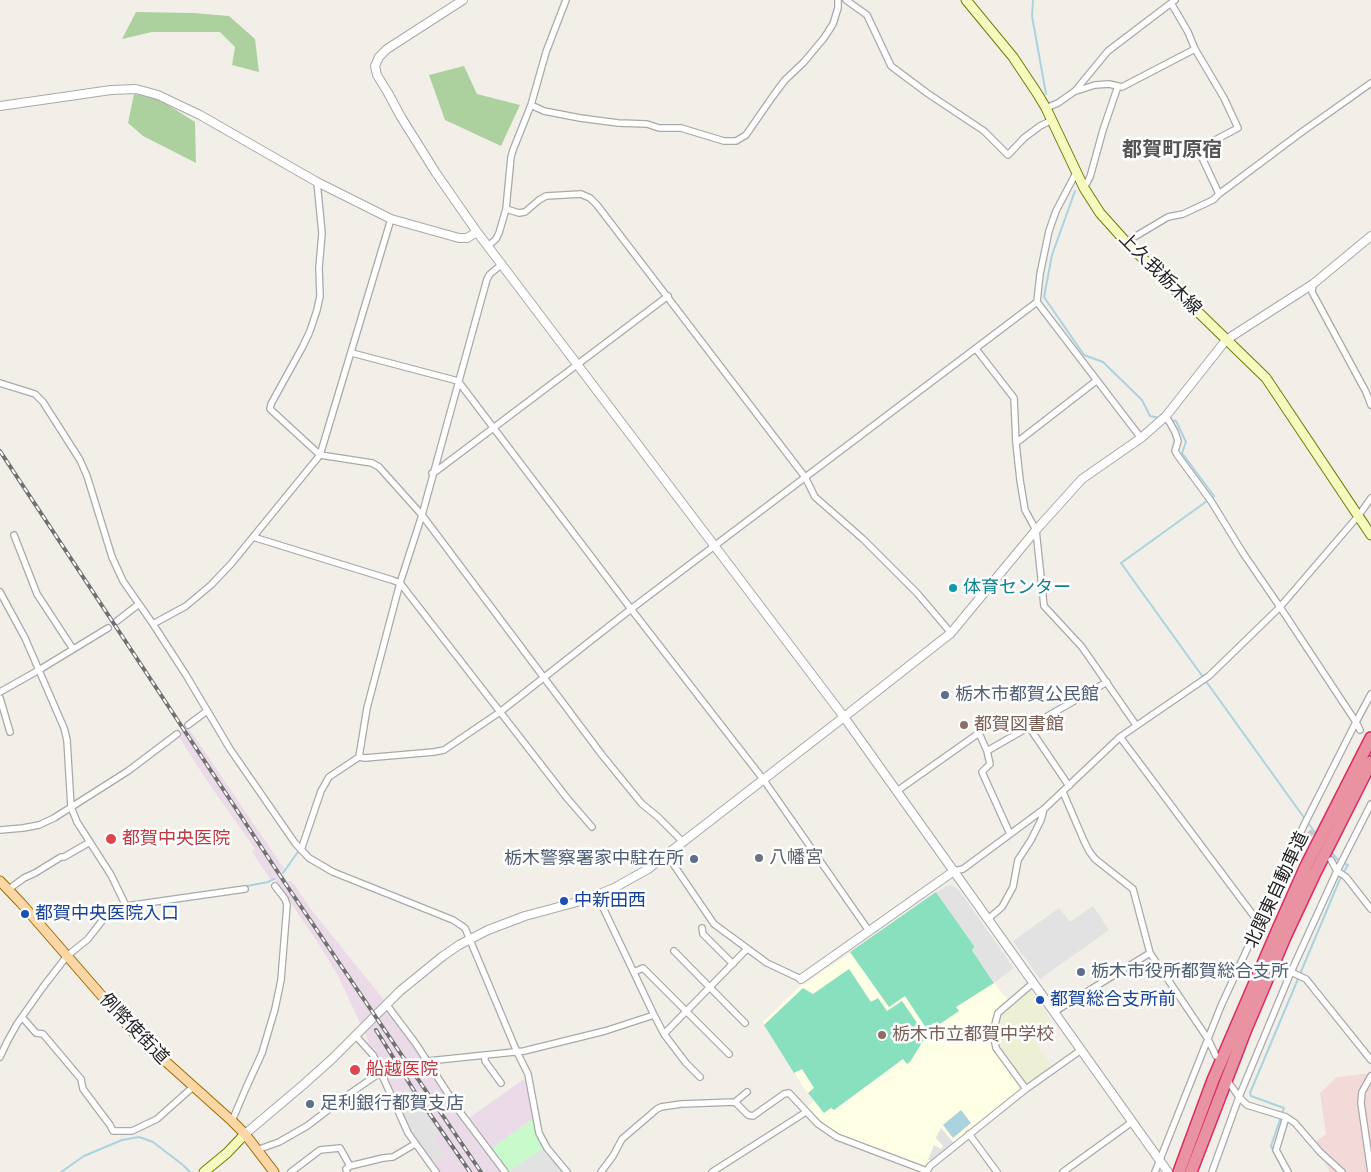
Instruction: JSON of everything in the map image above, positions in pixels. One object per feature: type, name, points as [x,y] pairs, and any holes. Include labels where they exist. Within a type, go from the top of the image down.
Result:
[{"type":"highway","name":"北関東自動車道","points":[[1179,1172],[1217,1072],[1306,866],[1371,738]]},
{"type":"highway","name":"北関東自動車道","points":[[1179,1172],[1236,1054],[1285,936],[1371,762]]},
{"type":"main road","name":"上久我栃木線","points":[[966,0],[1017,63],[1046,108],[1076,173],[1100,213],[1126,242],[1226,340],[1254,364],[1266,378],[1371,535]]},
{"type":"main road","name":"例幣使街道","points":[[0,881],[135,1034],[232,1121],[258,1150],[274,1172]]},
{"type":"main road","points":[[204,1172],[227,1153],[244,1134]]},
{"type":"street","points":[[463,0],[379,56],[375,66],[379,79],[401,117],[477,232],[716,546],[844,718],[1160,1161],[1179,1172]]},
{"type":"street","points":[[488,246],[498,236],[506,209],[511,158],[531,104],[546,52],[566,0]]},
{"type":"street","points":[[531,104],[544,111],[580,118],[618,123],[647,124],[659,128],[681,128],[724,141],[736,141],[746,135],[785,80],[804,62],[824,38],[833,24],[838,8],[838,0]]},
{"type":"street","points":[[846,0],[868,15],[891,66],[927,93],[984,131],[1008,155],[1024,138],[1052,120]]},
{"type":"street","points":[[1046,108],[1058,103],[1075,91],[1108,51],[1173,2],[1238,128],[1198,149],[1219,194]]},
{"type":"street","points":[[1075,91],[1095,85],[1109,84],[1122,87],[1196,49]]},
{"type":"street","points":[[1126,242],[1168,217],[1183,214],[1212,200],[1299,134],[1371,83]]},
{"type":"street","points":[[1084,188],[1090,177],[1118,86]]},
{"type":"street","points":[[0,106],[111,90],[136,89],[158,95],[200,115],[317,182],[391,219],[459,238],[467,238],[477,232]]},
{"type":"street","points":[[1076,173],[1056,211],[1049,231],[1040,274],[1037,302],[1141,438]]},
{"type":"street","points":[[317,182],[322,233],[319,268],[320,296],[306,339],[270,404],[270,409],[320,455],[372,463],[379,467],[422,515],[602,755],[642,804],[683,842]]},
{"type":"street","points":[[506,209],[519,213],[525,212],[546,196],[581,194],[590,198],[598,205],[805,477],[815,496],[906,582],[951,634]]},
{"type":"street","points":[[153,624],[186,606],[211,585],[231,564],[320,455],[391,219]]},
{"type":"street","points":[[244,1134],[304,1085],[400,991],[459,945],[507,922],[597,895],[630,880],[648,869],[951,634],[1036,530],[1082,479],[1141,438],[1166,416],[1226,340],[1313,284],[1371,236]]},
{"type":"street","points":[[359,757],[368,708],[400,583],[422,515],[432,473],[487,279],[502,264]]},
{"type":"street","points":[[1313,284],[1312,292],[1366,392],[1371,405]]},
{"type":"street","points":[[432,473],[668,296]]},
{"type":"street","points":[[301,850],[321,791],[329,777],[359,757],[444,750],[500,712],[805,477],[1037,302]]},
{"type":"street","points":[[976,349],[1014,398],[1020,480],[1025,510],[1036,530],[1044,606],[1082,647],[1136,725]]},
{"type":"street","points":[[352,353],[458,382],[631,610],[763,779],[869,930]]},
{"type":"street","points":[[1016,443],[1096,381]]},
{"type":"street","points":[[0,383],[35,394],[43,402],[80,460],[87,476],[112,557],[123,581],[153,624],[230,749],[301,850],[316,863],[333,872],[453,920],[465,928],[528,1074],[539,1133],[567,1172]]},
{"type":"street","points":[[1166,416],[1175,432],[1178,442],[1175,451],[1178,456],[1211,501],[1243,553],[1360,730]]},
{"type":"street","points":[[667,855],[711,921],[717,927],[767,963],[801,979],[954,871],[963,869],[1044,809],[1120,737],[1209,676],[1280,607],[1359,515],[1371,498]]},
{"type":"street","points":[[14,535],[37,594],[73,649]]},
{"type":"street","points":[[253,537],[400,583],[567,798],[592,827]]},
{"type":"street","points":[[0,592],[18,624],[64,728],[67,740],[71,807],[77,822],[111,875],[126,906]]},
{"type":"street","points":[[117,622],[139,604]]},
{"type":"street","points":[[0,692],[108,628]]},
{"type":"street","points":[[987,751],[1107,682]]},
{"type":"street","points":[[1155,1172],[1221,1006],[1305,823],[1371,694]]},
{"type":"street","points":[[0,698],[10,732]]},
{"type":"street","points":[[188,725],[207,711]]},
{"type":"street","points":[[1029,727],[1069,786]]},
{"type":"street","points":[[897,791],[979,733],[987,751],[990,764],[982,772],[1010,834]]},
{"type":"street","points":[[0,830],[39,825],[54,818],[128,771],[177,734]]},
{"type":"street","points":[[1120,737],[1259,923]]},
{"type":"street","points":[[1063,792],[1089,852],[1133,890],[1150,953],[1208,1039],[1216,1056]]},
{"type":"street","points":[[1212,1172],[1239,1097],[1291,972],[1337,871],[1371,804]]},
{"type":"street","points":[[988,919],[1002,907],[1013,887],[1018,860],[1031,840],[1044,809]]},
{"type":"street","points":[[1305,823],[1309,831]]},
{"type":"street","points":[[9,889],[24,878],[90,842]]},
{"type":"street","points":[[1331,860],[1337,871],[1346,878],[1371,909]]},
{"type":"street","points":[[232,1121],[268,1036],[281,980],[287,902],[275,886]]},
{"type":"street","points":[[0,1057],[22,1017],[67,956],[90,937],[105,917],[114,910],[126,906],[245,890]]},
{"type":"street","points":[[597,895],[664,1034],[686,1063],[700,1077]]},
{"type":"street","points":[[702,928],[703,934],[733,964]]},
{"type":"street","points":[[664,1034],[747,949]]},
{"type":"street","points":[[674,951],[745,1023]]},
{"type":"street","points":[[1054,1012],[1150,953]]},
{"type":"street","points":[[634,972],[643,968],[728,1054]]},
{"type":"street","points":[[1291,972],[1306,978],[1371,1060]]},
{"type":"street","points":[[1026,1089],[996,1048],[994,1028],[998,1012],[1033,983]]},
{"type":"street","points":[[386,1004],[428,1061],[460,1112],[505,1172]]},
{"type":"street","points":[[428,1061],[517,1052],[605,1031],[654,1016]]},
{"type":"street","points":[[22,1017],[36,1033],[43,1034],[81,1079],[83,1088],[113,1131],[132,1131],[157,1119],[194,1086]]},
{"type":"street","points":[[355,1035],[373,1055],[408,1133],[436,1172]]},
{"type":"street","points":[[735,1102],[748,1115],[753,1116],[784,1094],[789,1093],[818,1124],[837,1137],[927,1171],[930,1166],[1026,1089],[1081,1050]]},
{"type":"street","points":[[485,1055],[485,1061],[501,1083]]},
{"type":"street","points":[[258,1150],[279,1142],[307,1126],[381,1072]]},
{"type":"street","points":[[1371,1076],[1362,1092],[1361,1103],[1371,1172]]},
{"type":"street","points":[[1230,1084],[1247,1105],[1276,1113],[1286,1117],[1295,1124],[1320,1152],[1342,1172]]},
{"type":"street","points":[[601,1172],[613,1156],[622,1139],[657,1109],[681,1104],[735,1102],[747,1092]]},
{"type":"street","points":[[712,1172],[806,1112]]},
{"type":"street","points":[[1286,1117],[1276,1150],[1288,1172]]},
{"type":"street","points":[[1064,1172],[1132,1122]]},
{"type":"street","points":[[969,1134],[998,1172]]},
{"type":"street","points":[[347,1172],[346,1169],[350,1166],[394,1157],[416,1144]]},
{"type":"street","points":[[291,1172],[320,1150],[340,1148],[350,1166]]},
{"type":"shaded area","points":[[188,727],[285,870],[281,871],[287,881],[292,881],[310,908],[384,1000],[381,1006],[361,1025],[338,976],[320,946],[274,878],[271,880],[252,852],[255,849],[209,784],[179,737]]},
{"type":"shaded area","name":"栃木市立都賀中学校","points":[[948,885],[954,886],[959,890],[1014,968],[994,983],[1008,1000],[996,1011],[994,1016],[992,1026],[993,1045],[1022,1088],[923,1167],[829,1129],[807,1107],[814,1101],[763,1022],[802,984],[806,984]]},
{"type":"shaded area","points":[[948,885],[954,886],[959,890],[1014,968],[994,983],[972,950],[975,947],[936,892]]},
{"type":"shaded area","points":[[1093,906],[1109,930],[1040,979],[1013,941],[1059,908],[1070,922]]},
{"type":"shaded area","points":[[1029,989],[1051,1020],[1031,1035],[1052,1067],[1026,1084],[997,1044],[997,1040],[1000,1014]]},
{"type":"shaded area","points":[[385,1010],[389,1010],[459,1114],[501,1172],[439,1172],[413,1134],[364,1031]]},
{"type":"shaded area","points":[[1371,1073],[1371,1172],[1330,1172],[1315,1142],[1326,1134],[1320,1093],[1337,1077]]},
{"type":"shaded area","points":[[524,1079],[530,1097],[533,1119],[492,1148],[469,1118]]},
{"type":"shaded area","points":[[408,1088],[439,1133],[434,1138],[446,1155],[434,1163],[413,1134],[395,1095]]},
{"type":"shaded area","points":[[941,1128],[954,1143],[932,1160],[928,1160],[934,1145],[941,1149],[943,1146],[936,1138]]},
{"type":"shaded area","points":[[544,1148],[562,1172],[508,1172]]},
{"type":"green space","points":[[136,12],[229,16],[255,39],[259,72],[232,65],[235,47],[220,32],[152,32],[122,39]]},
{"type":"green space","points":[[464,66],[477,94],[520,105],[501,146],[445,120],[429,75]]},
{"type":"green space","points":[[134,94],[157,98],[195,122],[196,163],[143,136],[128,123]]},
{"type":"green space","points":[[936,892],[975,947],[972,950],[994,983],[956,1007],[959,1011],[937,1026],[934,1023],[926,1028],[905,996],[889,1007],[850,952]]},
{"type":"green space","points":[[849,969],[871,1002],[878,998],[887,1011],[902,1001],[926,1036],[910,1062],[907,1064],[903,1059],[834,1110],[831,1108],[824,1113],[808,1093],[814,1088],[802,1069],[794,1073],[764,1025],[803,988],[813,994]]},
{"type":"green space","points":[[533,1119],[535,1130],[544,1148],[508,1172],[492,1148]]},
{"type":"water","points":[[961,1110],[971,1123],[953,1138],[943,1125]]},
{"type":"waterway","points":[[1033,0],[1032,16],[1046,94]]},
{"type":"waterway","points":[[1075,191],[1052,255],[1044,297],[1084,355],[1103,362],[1142,400],[1150,416],[1160,418]]},
{"type":"waterway","points":[[1169,420],[1176,421],[1186,442],[1182,453],[1214,496],[1121,563],[1305,819]]},
{"type":"waterway","points":[[1308,823],[1317,835]]},
{"type":"waterway","points":[[1284,1172],[1271,1146],[1284,1108],[1251,1096],[1250,1093],[1340,879],[1348,865],[1339,861],[1331,852]]},
{"type":"waterway","points":[[283,873],[297,853]]},
{"type":"waterway","points":[[242,887],[274,879]]},
{"type":"waterway","points":[[61,1172],[84,1156],[122,1140],[139,1137],[153,1142],[190,1172]]},
{"type":"tunnel","points":[[1309,831],[1319,843]]},
{"type":"railway","points":[[0,451],[287,886],[481,1172]]},
{"type":"railway","points":[[376,1030],[418,1097],[470,1172]]},
{"type":"place","name":"体育センター","points":[[953,588]]},
{"type":"place","name":"栃木市都賀公民館","points":[[945,695]]},
{"type":"place","name":"都賀図書館","points":[[964,725]]},
{"type":"place","name":"都賀中央医院","points":[[111,839]]},
{"type":"place","name":"八幡宮","points":[[759,858]]},
{"type":"place","name":"栃木警察署家中駐在所","points":[[694,859]]},
{"type":"place","name":"中新田西","points":[[564,901]]},
{"type":"place","name":"都賀中央医院入口","points":[[25,914]]},
{"type":"place","name":"栃木市役所都賀総合支所","points":[[1081,972]]},
{"type":"place","name":"都賀総合支所前","points":[[1040,1000]]},
{"type":"place","name":"栃木市立都賀中学校","points":[[882,1035]]},
{"type":"place","name":"船越医院","points":[[355,1070]]},
{"type":"place","name":"足利銀行都賀支店","points":[[310,1104]]},
{"type":"district","name":"都賀町原宿","points":[[1172,150]]}]
